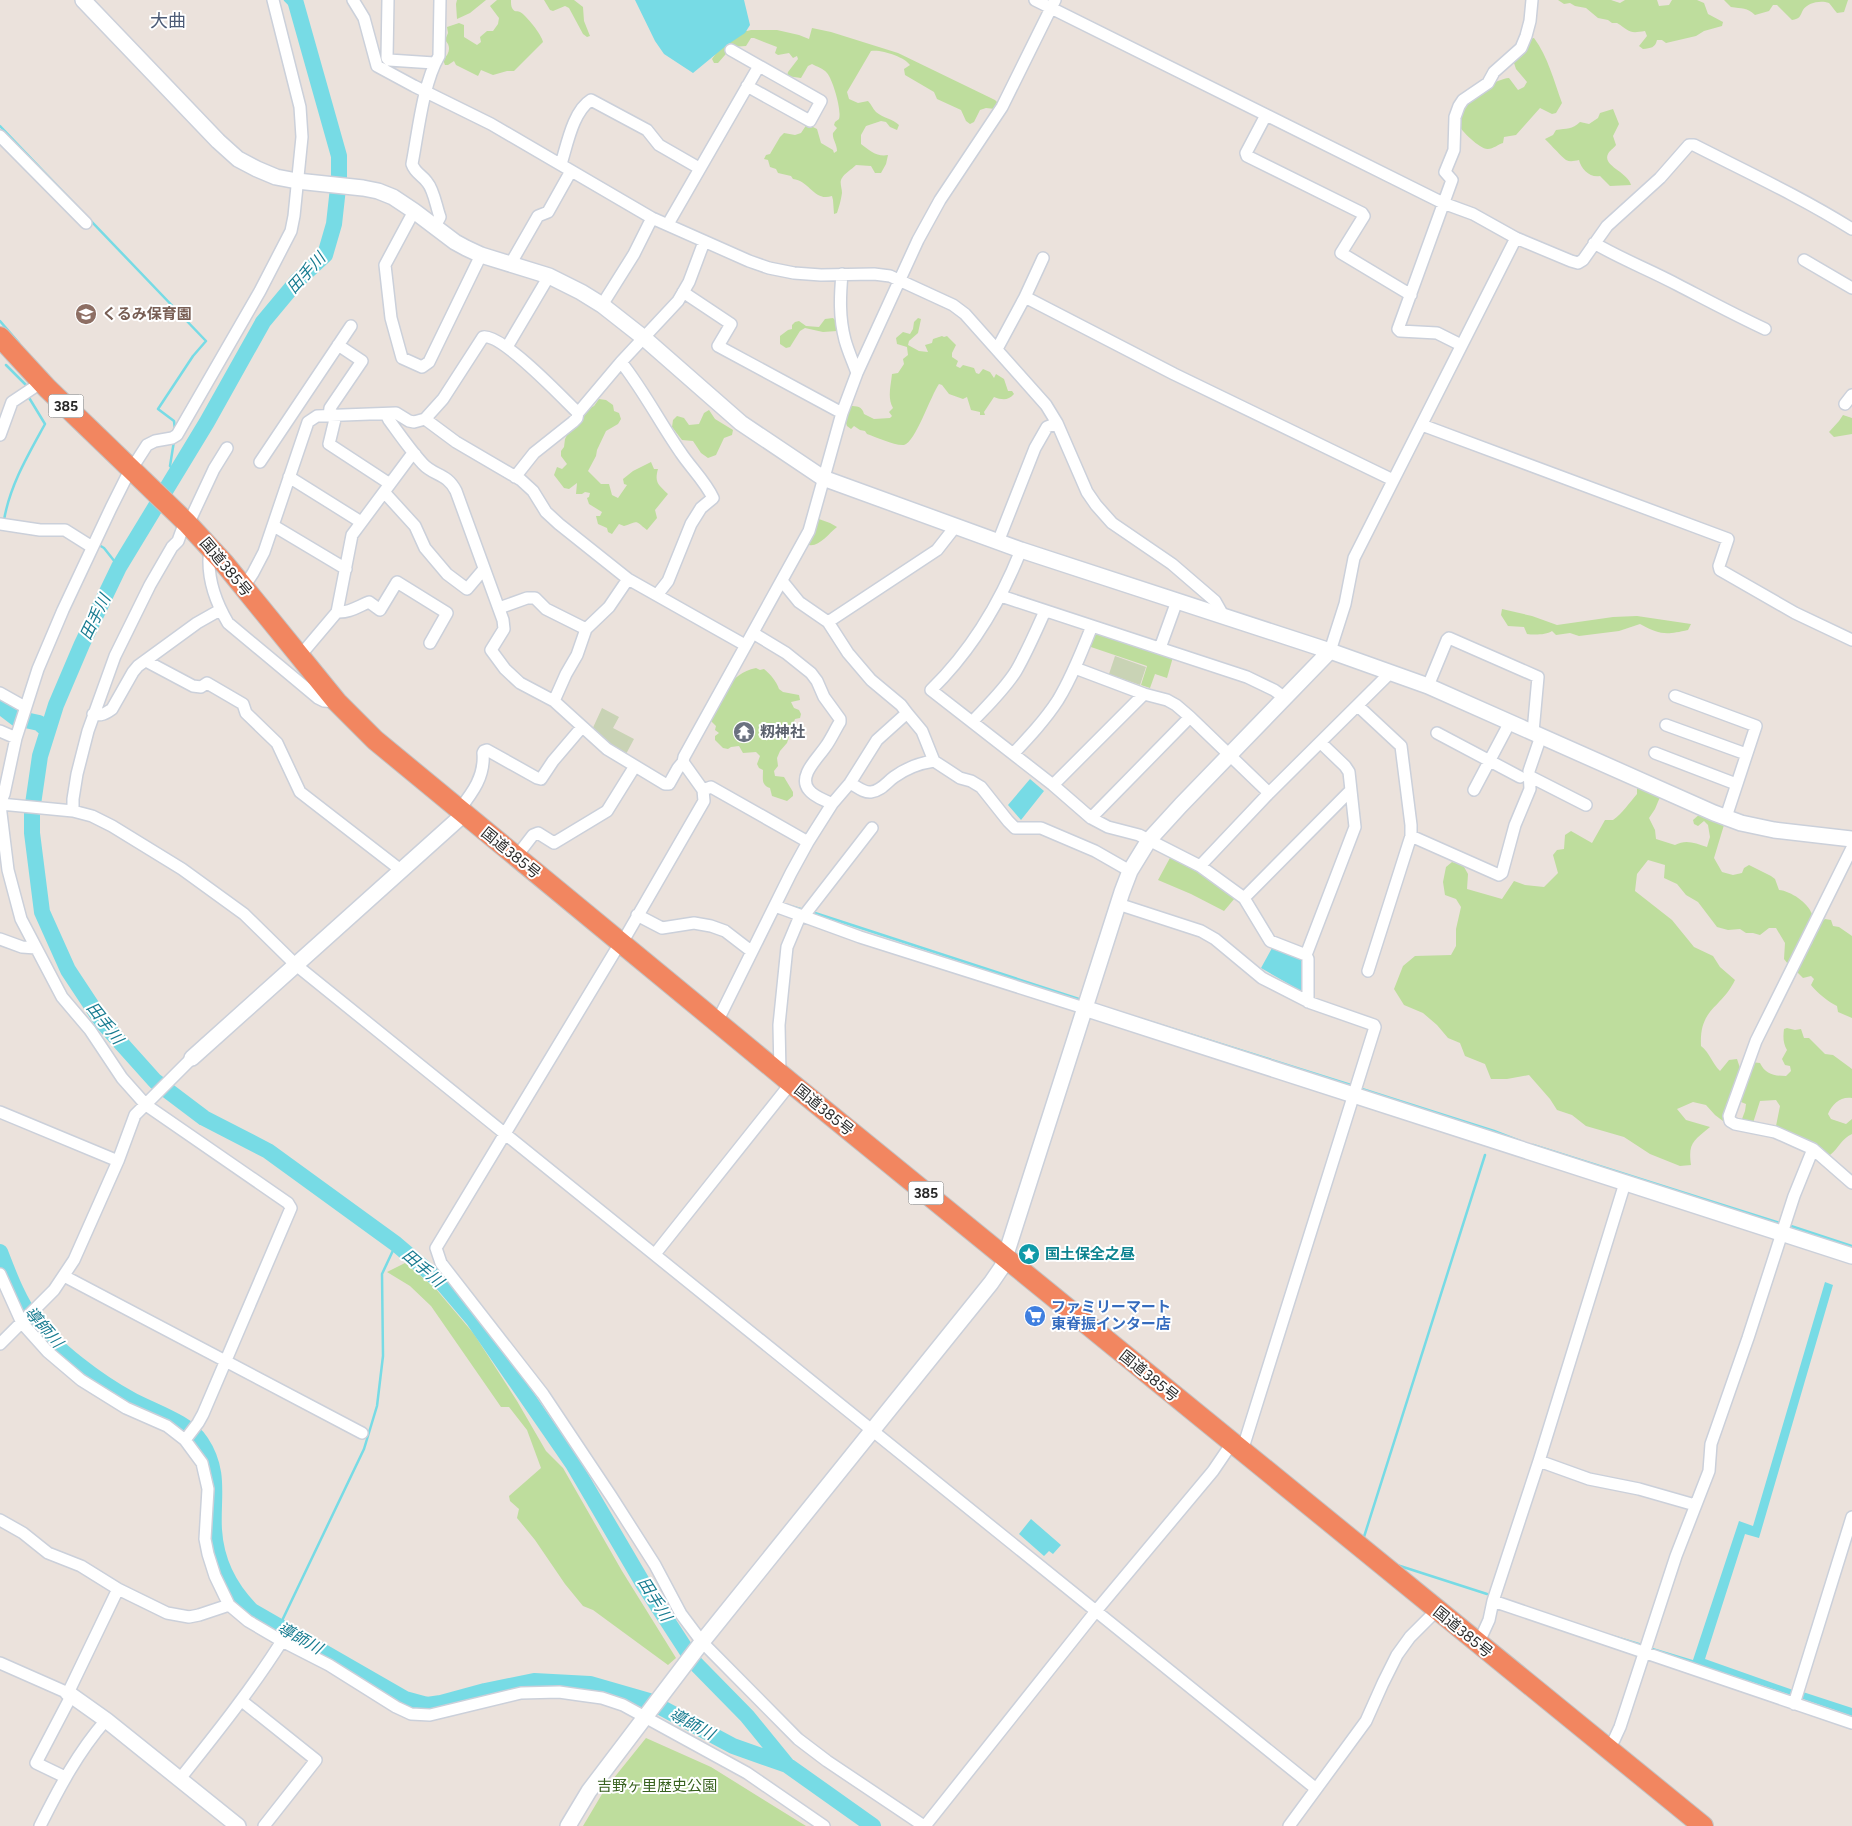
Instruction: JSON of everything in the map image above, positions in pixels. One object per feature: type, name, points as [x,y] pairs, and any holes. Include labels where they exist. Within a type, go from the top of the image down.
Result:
[{"type":"highway","name":"国道385号","points":[[0,337],[32,389],[133,471],[187,522],[338,702],[376,740],[785,1078],[1702,1826]]},
{"type":"street","points":[[83,0],[218,141],[238,159],[276,177],[300,182],[378,191],[414,211],[455,242],[481,255],[511,263],[569,285],[602,305],[644,338],[741,423],[823,478],[1021,550],[1330,651],[1428,686],[1726,817],[1774,830],[1852,839]]},
{"type":"street","points":[[185,1440],[198,1423],[291,1208],[288,1203],[146,1105],[122,1078],[90,1030],[62,997],[21,919],[8,870],[2,805],[17,733],[38,669],[92,547],[147,445],[154,440],[172,438],[177,435],[260,291],[291,231],[300,182],[302,137],[300,107],[273,0]]},
{"type":"street","points":[[353,0],[364,18],[377,66],[491,124],[652,218],[768,268],[803,274],[874,274],[890,276],[953,305],[965,314],[1046,405],[1057,422],[1087,492],[1096,505],[1112,523],[1172,564],[1215,601],[1224,616]]},
{"type":"street","points":[[388,0],[387,58],[389,60],[434,63]]},
{"type":"street","points":[[434,228],[440,217],[431,190],[428,183],[414,170],[412,164],[426,92],[434,63],[439,56],[440,0]]},
{"type":"street","points":[[1035,0],[1053,4],[1266,115],[1443,203],[1473,214],[1546,252],[1578,262],[1584,260],[1594,243],[1608,226],[1660,178],[1689,145],[1694,145],[1776,186],[1852,229]]},
{"type":"street","points":[[1461,345],[1437,334],[1400,331],[1398,329],[1452,180],[1445,172],[1454,150],[1455,117],[1459,106],[1463,100],[1488,83],[1494,72],[1521,48],[1528,28],[1532,0]]},
{"type":"street","points":[[391,414],[389,420],[424,466],[442,475],[453,484],[499,608],[504,629],[491,650],[505,669],[520,683],[554,702],[607,749],[665,784],[669,784],[683,762],[745,645],[809,531],[842,414],[857,373],[918,240],[940,200],[1002,107],[1053,4]]},
{"type":"street","points":[[731,50],[821,101],[810,121],[747,86]]},
{"type":"street","points":[[668,224],[759,66]]},
{"type":"street","points":[[561,164],[577,115],[586,103],[591,100],[647,130],[659,145],[699,168]]},
{"type":"street","points":[[1266,115],[1246,153],[1247,156],[1362,213],[1364,216],[1341,252],[1410,295]]},
{"type":"street","points":[[0,136],[86,223]]},
{"type":"street","points":[[511,263],[538,216],[548,212],[571,171]]},
{"type":"street","points":[[414,211],[385,265],[391,318],[402,358],[422,366],[429,362],[481,255]]},
{"type":"street","points":[[602,305],[634,254],[652,218]]},
{"type":"street","points":[[568,1826],[589,1791],[702,1642],[873,1431],[991,1283],[1002,1266],[1084,1008],[1130,871],[1149,840],[1330,651],[1344,604],[1354,558],[1516,238]]},
{"type":"street","points":[[515,477],[534,453],[577,418],[578,413],[621,362],[678,301],[689,282],[704,242]]},
{"type":"street","points":[[1594,243],[1765,329]]},
{"type":"street","points":[[997,349],[1043,258]]},
{"type":"street","points":[[1804,260],[1852,288]]},
{"type":"street","points":[[842,274],[841,320],[845,341],[857,373]]},
{"type":"street","points":[[507,347],[549,276]]},
{"type":"street","points":[[683,292],[731,324],[718,346],[842,414]]},
{"type":"street","points":[[1024,297],[1174,374],[1393,480]]},
{"type":"street","points":[[260,462],[351,326]]},
{"type":"street","points":[[243,588],[260,559],[274,526],[308,422],[311,418],[317,416],[391,414],[414,422],[425,419],[451,387],[483,337],[487,336],[507,347],[578,413]]},
{"type":"street","points":[[338,345],[362,361],[330,408],[332,416],[329,444],[387,488],[415,526],[425,548],[447,574],[467,589],[484,570]]},
{"type":"street","points":[[621,362],[638,382],[682,455],[708,489],[712,498],[701,508],[691,524],[668,581],[657,595]]},
{"type":"street","points":[[0,435],[12,402],[32,389]]},
{"type":"street","points":[[296,408],[311,418]]},
{"type":"street","points":[[425,419],[456,442],[515,477],[533,491],[546,512],[628,579],[745,645]]},
{"type":"street","points":[[998,542],[1035,448],[1047,427],[1057,422]]},
{"type":"street","points":[[1422,425],[1728,539],[1718,566],[1720,570],[1795,613],[1852,640]]},
{"type":"street","points":[[71,812],[77,774],[93,714],[115,656],[150,585],[172,547],[178,541],[182,530],[227,448]]},
{"type":"street","points":[[300,656],[337,612],[352,535],[410,457],[415,454]]},
{"type":"street","points":[[289,478],[361,522]]},
{"type":"street","points":[[0,524],[40,530],[65,530],[92,547]]},
{"type":"street","points":[[274,526],[346,569]]},
{"type":"street","points":[[828,622],[937,550],[955,527]]},
{"type":"street","points":[[210,548],[208,570],[220,610],[228,623],[318,698],[324,701],[338,702]]},
{"type":"street","points":[[1021,550],[1001,596],[978,635],[961,660],[931,690],[1053,785],[1091,818],[1108,827],[1139,835],[1200,866],[1244,898],[1270,941],[1306,955]]},
{"type":"street","points":[[554,702],[566,674],[577,655],[586,630],[609,607],[628,579]]},
{"type":"street","points":[[782,581],[799,602],[828,622],[848,653],[871,680],[901,705],[922,731],[934,761],[960,778],[981,787],[1015,828],[1041,828],[1095,851],[1130,871]]},
{"type":"street","points":[[337,612],[347,613],[369,602],[380,610],[398,582],[446,613],[430,643]]},
{"type":"street","points":[[1001,596],[1247,677],[1274,690],[1285,698]]},
{"type":"street","points":[[499,608],[527,598],[535,598],[546,608],[586,630]]},
{"type":"street","points":[[1160,648],[1177,601]]},
{"type":"street","points":[[93,714],[100,716],[106,714],[112,709],[133,672],[189,628],[220,610]]},
{"type":"street","points":[[972,722],[1001,691],[1015,672],[1027,651],[1045,611]]},
{"type":"street","points":[[1013,754],[1042,722],[1058,699],[1075,668],[1092,626]]},
{"type":"street","points":[[752,633],[786,653],[810,673],[840,719],[827,746],[811,763],[806,781],[807,789],[814,795],[832,804]]},
{"type":"street","points":[[1428,686],[1449,638],[1538,676],[1537,734],[1529,771],[1525,777]]},
{"type":"street","points":[[146,661],[193,686],[202,687],[207,683],[243,704],[246,713],[277,743],[300,792],[402,870]]},
{"type":"street","points":[[1075,668],[1144,694],[1167,700],[1176,705],[1269,794]]},
{"type":"street","points":[[1200,866],[1390,673]]},
{"type":"street","points":[[0,693],[25,707]]},
{"type":"street","points":[[1053,785],[1144,694]]},
{"type":"street","points":[[1675,696],[1756,726],[1726,817]]},
{"type":"street","points":[[1358,706],[1401,746],[1411,825],[1411,836],[1368,972]]},
{"type":"street","points":[[717,1022],[751,951],[808,842],[832,804],[850,783],[877,740],[907,713]]},
{"type":"street","points":[[1091,818],[1190,717]]},
{"type":"street","points":[[1474,790],[1510,722]]},
{"type":"street","points":[[1666,725],[1746,754]]},
{"type":"street","points":[[0,1344],[54,1290],[74,1260],[118,1161],[135,1115],[192,1058],[402,870],[461,812],[479,782],[484,751],[541,779],[553,761],[582,727]]},
{"type":"street","points":[[0,731],[17,733]]},
{"type":"street","points":[[1437,733],[1490,761],[1586,805]]},
{"type":"street","points":[[1308,1002],[1308,959],[1306,955],[1355,827],[1349,772],[1321,743]]},
{"type":"street","points":[[1655,753],[1736,784]]},
{"type":"street","points":[[850,783],[865,791],[872,792],[905,770],[924,762],[934,761]]},
{"type":"street","points":[[683,762],[703,790],[704,801],[622,943],[617,948],[436,1248],[441,1263],[543,1394],[655,1565],[680,1614],[702,1642],[798,1739],[826,1761],[924,1826],[1096,1611],[1214,1471],[1237,1447],[1355,1096],[1375,1027],[1374,1025],[1308,1002],[1262,978],[1215,939],[1201,931],[1118,904]]},
{"type":"street","points":[[516,857],[533,835],[538,833],[554,843],[606,811],[635,766]]},
{"type":"street","points":[[1411,836],[1498,874],[1502,873],[1515,825],[1530,789],[1525,777]]},
{"type":"street","points":[[703,790],[711,787],[808,842]]},
{"type":"street","points":[[1244,898],[1351,790]]},
{"type":"street","points":[[2,805],[92,816],[112,826],[182,870],[244,914],[296,965],[1315,1788]]},
{"type":"street","points":[[655,1254],[785,1078],[779,1025],[787,947],[802,916],[872,828]]},
{"type":"street","points":[[1852,848],[1756,1041],[1729,1116],[1730,1121],[1735,1124],[1775,1132],[1813,1149],[1852,1183]]},
{"type":"street","points":[[775,906],[1084,1008],[1852,1256]]},
{"type":"street","points":[[637,915],[662,928],[702,923],[725,931],[751,951]]},
{"type":"street","points":[[0,939],[22,947],[36,948]]},
{"type":"street","points":[[0,1112],[118,1161]]},
{"type":"street","points":[[1607,1749],[1620,1727],[1643,1652],[1695,1505],[1709,1471],[1711,1444],[1748,1338],[1781,1233],[1813,1149]]},
{"type":"street","points":[[1478,1644],[1489,1620],[1493,1601],[1539,1461],[1625,1183]]},
{"type":"street","points":[[0,1274],[22,1323],[48,1352],[81,1380],[126,1408],[167,1426],[185,1440],[202,1463],[208,1489],[205,1539],[215,1576],[230,1605],[248,1621],[329,1665],[396,1707],[411,1714],[430,1715],[521,1694],[559,1692],[602,1698],[623,1705],[748,1773],[824,1826]]},
{"type":"street","points":[[64,1276],[362,1433]]},
{"type":"street","points":[[1539,1461],[1589,1479],[1640,1489],[1695,1505]]},
{"type":"street","points":[[1794,1704],[1852,1518]]},
{"type":"street","points":[[0,1520],[23,1533],[48,1553],[82,1566],[118,1589],[167,1613],[178,1616],[200,1616],[230,1605]]},
{"type":"street","points":[[65,1777],[36,1763],[68,1702],[118,1589]]},
{"type":"street","points":[[1493,1601],[1852,1723]]},
{"type":"street","points":[[1289,1826],[1315,1788],[1366,1721],[1397,1655],[1410,1637],[1432,1615],[1433,1607]]},
{"type":"street","points":[[179,1780],[242,1701],[282,1641]]},
{"type":"street","points":[[0,1663],[71,1695],[106,1720],[238,1826]]},
{"type":"street","points":[[242,1701],[316,1760],[264,1826]]},
{"type":"street","points":[[40,1826],[65,1777],[92,1735],[106,1720]]},
{"type":"green space","points":[[457,0],[486,0],[470,13],[457,19]]},
{"type":"green space","points":[[497,0],[511,0],[513,10],[520,12],[526,17],[537,30],[543,42],[514,71],[493,75],[481,70],[478,76],[456,65],[454,61],[445,65],[443,60],[449,48],[445,40],[448,33],[447,27],[459,23],[464,25],[464,37],[477,45],[481,42],[480,37],[487,31],[493,31],[498,24],[499,18],[490,6]]},
{"type":"green space","points":[[544,0],[574,0],[583,7],[584,21],[590,36],[587,37],[583,34],[569,8],[565,6],[553,11],[550,10]]},
{"type":"green space","points":[[1558,0],[1611,0],[1620,3],[1625,0],[1657,0],[1659,6],[1669,5],[1672,0],[1697,0],[1704,3],[1708,14],[1723,22],[1722,26],[1704,31],[1696,36],[1666,43],[1662,40],[1657,40],[1652,47],[1643,49],[1639,46],[1647,36],[1645,31],[1630,31],[1617,23],[1598,18],[1586,8],[1570,3],[1564,4]]},
{"type":"green space","points":[[1724,0],[1848,0],[1844,12],[1837,13],[1826,2],[1811,3],[1805,7],[1798,18],[1792,20],[1777,5],[1773,5],[1769,11],[1755,15],[1747,9],[1731,7]]},
{"type":"green space","points":[[812,28],[898,53],[995,100],[997,102],[995,109],[986,108],[980,110],[974,122],[970,124],[966,121],[961,110],[937,99],[934,92],[905,75],[904,69],[910,65],[903,59],[881,51],[871,51],[847,92],[849,99],[858,103],[868,101],[876,112],[899,125],[897,130],[890,127],[886,122],[881,121],[866,126],[861,135],[861,144],[877,154],[888,155],[886,164],[881,173],[875,173],[871,166],[856,165],[844,175],[841,181],[842,193],[840,203],[837,213],[834,214],[832,196],[826,197],[816,194],[804,183],[793,179],[791,176],[778,173],[776,169],[770,167],[768,160],[764,159],[766,155],[770,154],[784,133],[795,135],[801,133],[807,124],[817,129],[821,143],[833,150],[834,153],[837,151],[833,133],[837,128],[834,125],[835,122],[839,119],[840,115],[834,89],[827,73],[812,64],[808,66],[801,78],[787,76],[798,59],[797,56],[793,58],[789,53],[778,55],[775,53],[777,47],[754,38],[751,38],[746,46],[732,47],[718,63],[714,63],[712,59],[722,45],[727,47],[730,45],[730,41],[742,29],[747,31],[777,30],[809,39]]},
{"type":"green space","points":[[1534,38],[1547,61],[1562,103],[1556,113],[1552,114],[1540,108],[1516,135],[1504,137],[1503,143],[1492,148],[1485,148],[1471,140],[1458,124],[1463,109],[1474,96],[1498,81],[1509,78],[1518,90],[1524,87],[1527,82],[1516,69],[1514,63],[1529,39]]},
{"type":"green space","points":[[1613,109],[1619,124],[1613,136],[1616,145],[1607,158],[1612,166],[1629,180],[1631,185],[1610,186],[1600,176],[1593,176],[1586,172],[1579,160],[1566,160],[1545,139],[1553,135],[1556,130],[1572,128],[1580,122],[1589,124],[1598,118],[1600,113]]},
{"type":"green space","points":[[833,318],[837,322],[837,331],[823,332],[805,328],[800,331],[790,347],[786,348],[780,344],[780,336],[792,329],[792,325],[795,322],[799,321],[806,326],[819,327],[825,319]]},
{"type":"green space","points":[[918,318],[921,319],[918,333],[909,341],[908,345],[919,351],[928,352],[925,345],[932,343],[933,339],[947,336],[956,345],[952,357],[958,361],[956,366],[960,368],[963,365],[974,368],[976,373],[979,374],[983,369],[990,372],[994,378],[996,374],[1004,379],[1008,391],[1012,391],[1014,394],[1005,399],[994,397],[984,412],[985,415],[980,415],[980,412],[971,410],[967,397],[963,399],[949,394],[939,384],[918,428],[904,445],[880,439],[854,426],[851,429],[847,426],[845,420],[850,406],[859,407],[864,414],[874,419],[890,418],[892,416],[889,412],[893,408],[890,396],[892,374],[898,373],[904,364],[903,359],[908,355],[907,347],[897,344],[896,338],[903,332],[910,334],[914,322]]},
{"type":"green space","points":[[599,399],[606,400],[613,405],[614,411],[619,413],[621,419],[618,424],[606,431],[588,471],[601,484],[609,484],[612,495],[618,498],[627,485],[624,484],[623,479],[633,471],[651,462],[654,469],[658,469],[657,481],[668,494],[655,510],[657,518],[647,530],[635,522],[624,526],[619,524],[612,534],[608,532],[607,528],[598,524],[596,516],[600,516],[602,512],[589,504],[587,498],[590,493],[576,494],[577,483],[569,489],[564,488],[554,475],[557,467],[562,469],[567,464],[561,456],[561,451],[569,431],[580,423],[588,409],[594,406]]},
{"type":"green space","points":[[709,410],[715,419],[733,430],[732,435],[724,438],[716,455],[708,458],[701,453],[693,441],[682,440],[672,427],[673,420],[677,416],[684,418],[689,425],[699,424],[704,413]]},
{"type":"green space","points":[[1843,415],[1852,418],[1852,434],[1834,437],[1829,432]]},
{"type":"green space","points":[[816,518],[837,527],[818,543],[814,545],[806,544]]},
{"type":"green space","points":[[1502,609],[1532,616],[1557,625],[1613,617],[1637,616],[1691,624],[1688,630],[1674,633],[1658,632],[1640,624],[1619,631],[1579,636],[1570,633],[1556,635],[1552,631],[1536,635],[1527,634],[1524,627],[1508,626],[1501,615]]},
{"type":"green space","points":[[1096,632],[1173,657],[1167,678],[1155,674],[1150,688],[1141,685],[1147,666],[1088,646],[1091,635]]},
{"type":"green space","points":[[1115,656],[1146,667],[1140,685],[1109,674]]},
{"type":"green space","points":[[756,668],[764,669],[783,692],[799,695],[800,700],[791,702],[794,708],[799,710],[800,718],[795,719],[787,743],[777,758],[778,766],[774,771],[775,776],[784,777],[793,792],[793,796],[787,801],[772,796],[770,788],[764,783],[763,770],[757,764],[760,756],[756,752],[743,753],[739,746],[728,749],[723,748],[715,740],[715,736],[719,733],[715,730],[716,726],[710,720],[727,688],[733,681],[739,675]]},
{"type":"green space","points":[[602,708],[619,717],[613,728],[634,739],[625,756],[591,732]]},
{"type":"green space","points":[[1646,787],[1660,797],[1649,818],[1655,830],[1656,839],[1675,845],[1687,842],[1707,847],[1710,837],[1708,825],[1704,821],[1698,826],[1694,824],[1693,820],[1701,813],[1715,819],[1724,825],[1714,858],[1722,872],[1733,875],[1742,873],[1744,868],[1749,865],[1775,879],[1779,890],[1798,898],[1807,906],[1812,914],[1788,964],[1784,959],[1785,943],[1776,928],[1769,928],[1760,935],[1746,933],[1740,929],[1728,930],[1717,927],[1698,902],[1686,895],[1677,884],[1664,878],[1665,865],[1648,860],[1637,874],[1635,891],[1672,920],[1694,947],[1713,956],[1720,967],[1735,980],[1724,997],[1707,1016],[1701,1033],[1701,1046],[1720,1071],[1729,1060],[1737,1059],[1740,1068],[1723,1121],[1706,1105],[1693,1102],[1677,1109],[1686,1120],[1710,1127],[1699,1136],[1691,1147],[1691,1165],[1680,1166],[1650,1154],[1624,1137],[1586,1126],[1572,1115],[1557,1110],[1529,1075],[1507,1079],[1491,1079],[1485,1064],[1465,1056],[1460,1043],[1448,1038],[1423,1013],[1404,1005],[1394,989],[1403,966],[1415,956],[1451,955],[1456,946],[1456,929],[1461,907],[1456,899],[1445,895],[1443,882],[1446,867],[1452,862],[1463,865],[1468,874],[1467,889],[1502,899],[1514,881],[1525,885],[1544,887],[1558,873],[1553,855],[1557,850],[1564,849],[1565,835],[1571,831],[1592,843],[1605,820],[1613,820],[1617,817],[1637,794],[1637,788]]},
{"type":"green space","points":[[1171,856],[1198,870],[1235,898],[1224,911],[1158,880]]},
{"type":"green space","points":[[1825,919],[1831,920],[1833,926],[1839,927],[1852,936],[1852,1018],[1838,1012],[1837,1006],[1816,991],[1811,985],[1814,979],[1811,976],[1803,978],[1795,970],[1805,958],[1806,949],[1812,944],[1814,933],[1819,930],[1820,923]]},
{"type":"green space","points":[[1784,1029],[1801,1029],[1804,1038],[1809,1038],[1825,1054],[1833,1055],[1852,1069],[1852,1098],[1844,1098],[1837,1102],[1828,1114],[1831,1119],[1846,1124],[1852,1119],[1852,1134],[1845,1138],[1830,1155],[1780,1130],[1776,1126],[1780,1106],[1776,1100],[1760,1101],[1753,1123],[1742,1119],[1746,1104],[1741,1102],[1738,1105],[1751,1062],[1760,1063],[1764,1070],[1774,1075],[1786,1076],[1791,1071],[1790,1066],[1785,1065],[1782,1059],[1787,1050],[1783,1037]]},
{"type":"green space","points":[[405,1263],[435,1288],[474,1334],[517,1401],[546,1451],[563,1468],[622,1571],[676,1658],[668,1665],[593,1610],[583,1606],[517,1518],[519,1509],[510,1501],[509,1496],[541,1468],[527,1430],[509,1407],[501,1407],[431,1306],[410,1286],[387,1272]]},
{"type":"green space","name":"吉野ヶ里歴史公園","points":[[646,1738],[711,1767],[806,1826],[583,1826],[605,1789]]},
{"type":"water","points":[[635,0],[744,0],[750,25],[745,33],[693,73],[664,54],[655,41]]},
{"type":"water","points":[[1030,779],[1044,791],[1021,820],[1008,805]]},
{"type":"water","points":[[1272,948],[1301,959],[1304,962],[1301,991],[1261,968]]},
{"type":"water","points":[[1825,1282],[1833,1285],[1759,1538],[1745,1534],[1705,1659],[1793,1690],[1791,1695],[1694,1663],[1693,1660],[1739,1521],[1753,1526]]},
{"type":"water","points":[[1031,1519],[1061,1545],[1053,1554],[1049,1551],[1044,1556],[1019,1534]]},
{"type":"water","points":[[1803,1692],[1852,1708],[1852,1716],[1800,1698]]},
{"type":"waterway","points":[[285,0],[299,14]]},
{"type":"waterway","name":"田手川","points":[[295,0],[339,156],[339,179],[334,224],[325,255],[298,280],[263,322],[207,422],[119,567],[82,644],[56,705],[40,756],[32,811],[32,833],[42,912],[68,970],[103,1023],[155,1081],[204,1118],[268,1151],[396,1244],[444,1285],[473,1319],[573,1464],[644,1585],[694,1662],[747,1716],[787,1765],[873,1826]]},
{"type":"waterway","points":[[0,126],[206,341],[193,356],[158,409],[174,421],[175,430]]},
{"type":"waterway","points":[[0,321],[19,343]]},
{"type":"waterway","points":[[6,365],[27,388]]},
{"type":"waterway","points":[[6,520],[4,520],[7,507],[15,482],[45,424],[28,396]]},
{"type":"waterway","points":[[174,441],[170,466],[176,473]]},
{"type":"waterway","points":[[99,545],[104,548],[119,567]]},
{"type":"waterway","points":[[0,706],[16,718],[39,723],[47,730]]},
{"type":"waterway","points":[[790,906],[804,910]]},
{"type":"waterway","points":[[812,912],[1082,1000]]},
{"type":"waterway","points":[[1138,1018],[1354,1086]]},
{"type":"waterway","points":[[1359,1088],[1520,1141]]},
{"type":"waterway","points":[[1533,1145],[1783,1224]]},
{"type":"waterway","points":[[1363,1540],[1485,1155]]},
{"type":"waterway","points":[[1788,1225],[1852,1246]]},
{"type":"waterway","points":[[279,1627],[364,1449],[377,1406],[383,1356],[382,1274],[396,1244]]},
{"type":"waterway","name":"導師川","points":[[0,1252],[23,1304],[33,1320],[53,1342],[105,1384],[178,1423],[195,1435],[201,1442],[207,1453],[213,1475],[215,1542],[221,1564],[230,1584],[252,1611],[405,1699],[427,1705],[534,1681],[590,1684],[649,1701],[733,1746],[787,1765]]},
{"type":"waterway","points":[[1397,1565],[1487,1594]]},
{"type":"waterway","points":[[1612,1636],[1642,1645]]},
{"type":"waterway","points":[[1649,1648],[1695,1662]]},
{"type":"place","name":"くるみ保育園","points":[[86,314]]},
{"type":"place","name":"籾神社","points":[[744,732]]},
{"type":"place","name":"国土保全之昼","points":[[1029,1254]]},
{"type":"place","name":"ファミリーマート 東脊振インター店","points":[[1035,1316]]},
{"type":"district","name":"大曲","points":[[168,21]]}]
